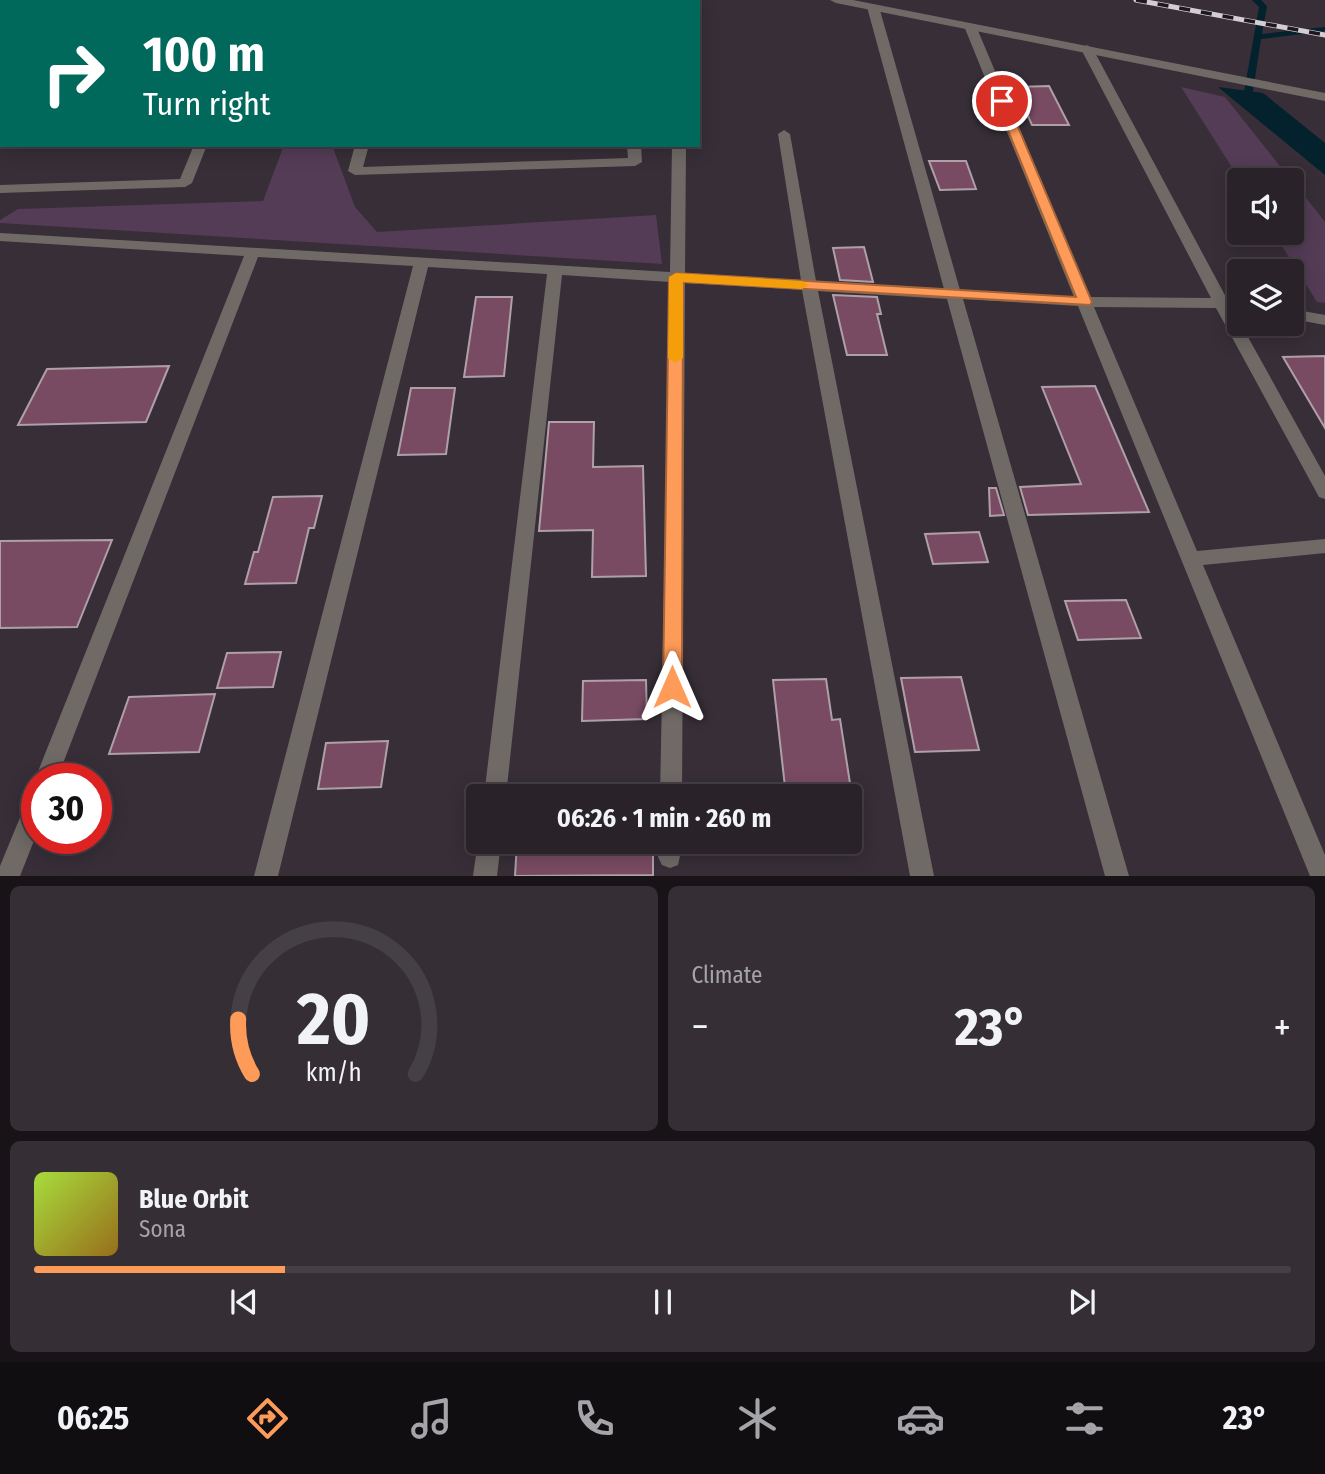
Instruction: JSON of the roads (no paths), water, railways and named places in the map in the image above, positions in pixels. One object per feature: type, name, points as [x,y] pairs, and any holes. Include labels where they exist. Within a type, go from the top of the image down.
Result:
[{"type":"street","points":[[836,0],[1325,97]]},
{"type":"street","points":[[873,7],[1117,876]]},
{"type":"street","points":[[970,26],[1322,876]]},
{"type":"street","points":[[1087,49],[1221,303],[1325,492]]},
{"type":"street","points":[[784,134],[809,285],[922,876]]},
{"type":"street","points":[[0,189],[185,183],[200,147]]},
{"type":"street","points":[[361,147],[355,171],[635,162],[634,147]]},
{"type":"street","points":[[671,784],[679,147]]},
{"type":"street","points":[[1,238],[1085,302],[1227,304]]},
{"type":"street","points":[[52,763],[253,252]]},
{"type":"street","points":[[266,876],[422,262]]},
{"type":"street","points":[[496,784],[555,270]]},
{"type":"street","points":[[1304,316],[1325,320]]},
{"type":"street","points":[[1191,559],[1325,546]]},
{"type":"street","points":[[8,876],[21,843]]},
{"type":"street","points":[[485,876],[488,854]]},
{"type":"water","points":[[1218,87],[1263,93],[1325,143],[1325,175]]},
{"type":"waterway","points":[[1254,103],[1247,98],[1263,6],[1256,0]]},
{"type":"waterway","points":[[1258,37],[1325,29]]},
{"type":"railway","points":[[1136,0],[1325,35]]}]
